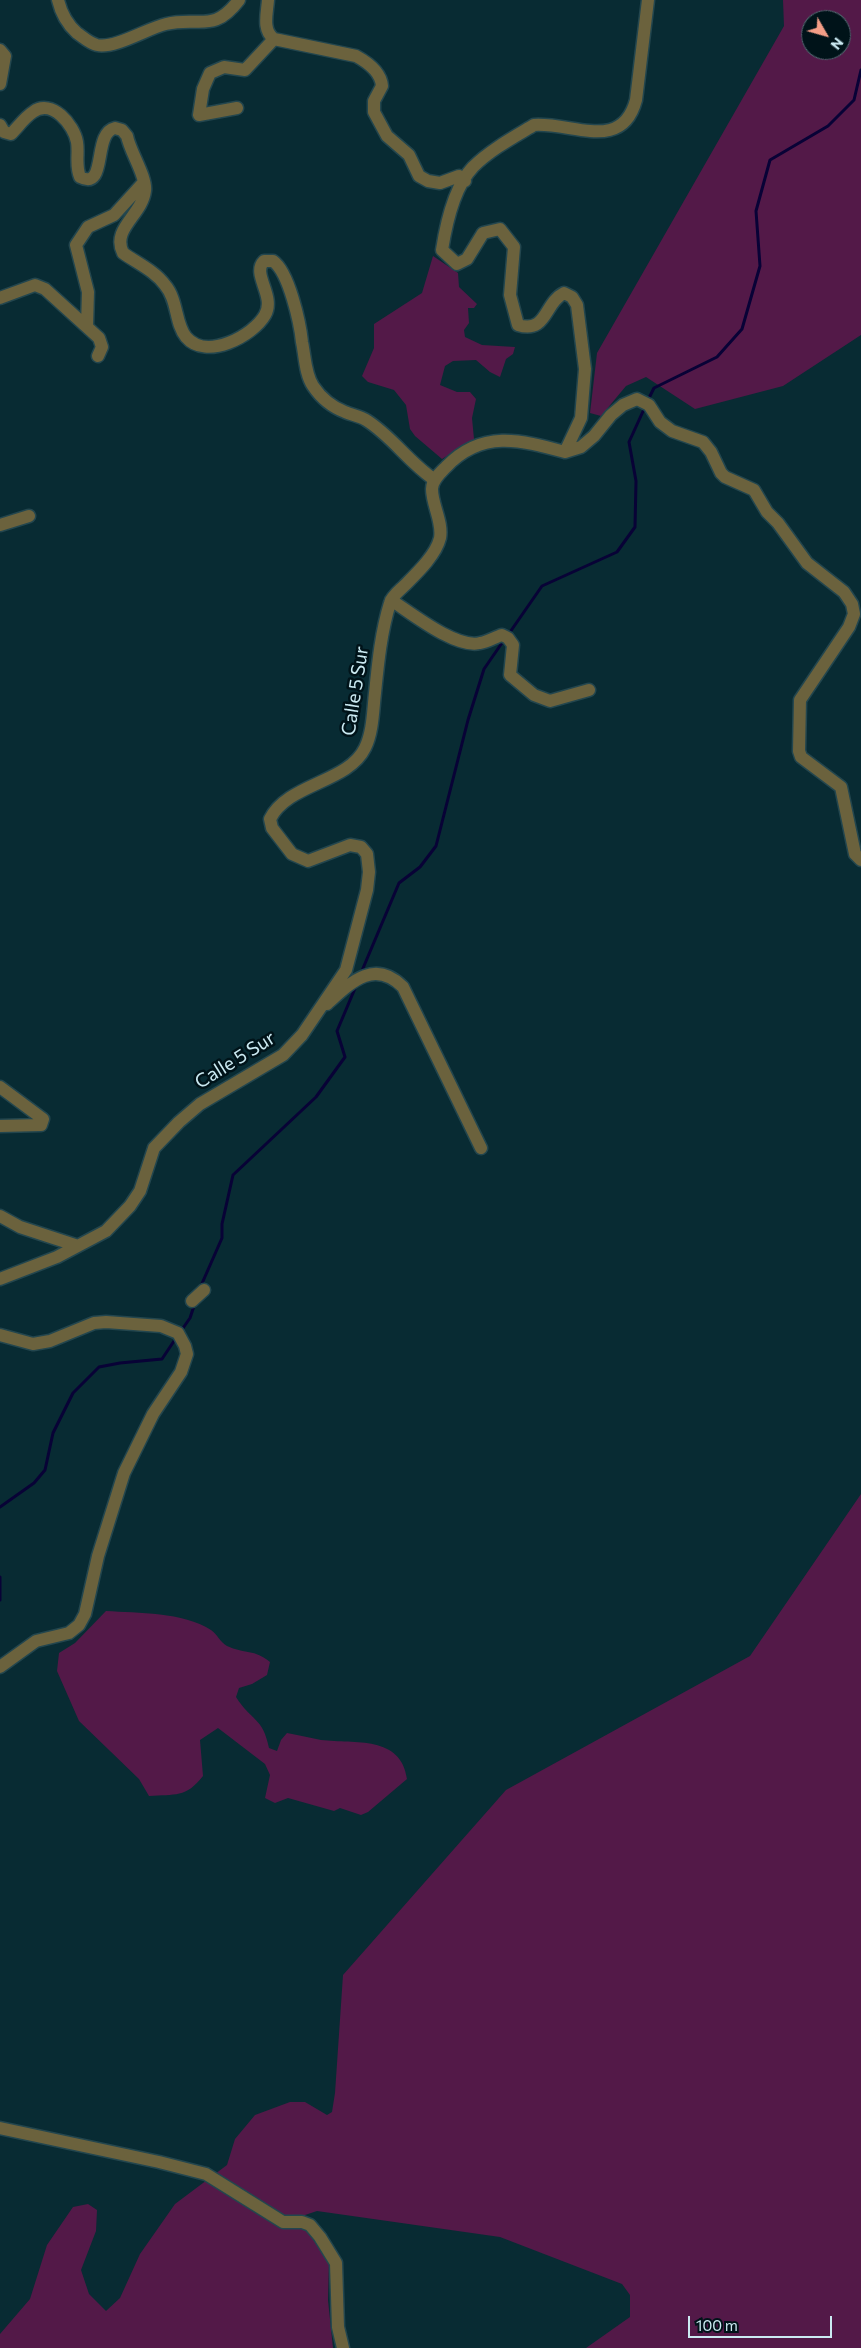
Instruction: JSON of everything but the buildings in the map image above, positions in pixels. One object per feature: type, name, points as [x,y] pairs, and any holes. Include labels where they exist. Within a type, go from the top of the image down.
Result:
[{"type":"street","points":[[58,0],[64,16],[74,29],[91,43],[101,46],[112,44],[165,24],[215,20],[226,15],[239,0]]},
{"type":"street","points":[[268,0],[266,26],[269,35],[274,39],[356,56],[379,74],[382,82],[381,90],[374,101],[374,112],[387,136],[409,155],[419,176],[428,181],[440,183],[459,176],[465,181]]},
{"type":"street","points":[[565,452],[580,418],[586,369],[577,305],[572,297],[564,293],[557,296],[538,324],[527,328],[518,325],[510,295],[514,247],[500,229],[483,233],[467,259],[458,264],[442,250],[446,223],[472,168],[534,125],[546,124],[605,132],[626,123],[633,113],[636,100],[648,0]]},
{"type":"street","points":[[237,108],[199,115],[203,89],[210,73],[224,67],[245,70],[274,39]]},
{"type":"street","points":[[0,50],[5,56],[0,84]]},
{"type":"street","points":[[0,125],[4,132],[11,134],[35,110],[46,109],[60,114],[72,127],[77,143],[77,170],[80,176],[86,179],[93,178],[97,173],[104,137],[112,129],[119,129],[127,136],[146,190],[140,208],[121,232],[120,248],[123,253],[158,277],[167,287],[175,302],[186,337],[195,343],[212,346],[233,343],[252,329],[265,315],[268,306],[260,266],[264,261],[273,262],[282,271],[290,291],[302,335],[307,374],[312,386],[327,403],[344,412],[365,419],[419,470],[435,480]]},
{"type":"street","points":[[86,326],[88,292],[76,245],[88,227],[114,215],[144,182]]},
{"type":"street","points":[[0,298],[35,285],[45,288],[99,338],[102,347],[98,356]]},
{"type":"street","points":[[588,690],[554,701],[543,700],[510,675],[513,645],[505,636],[480,644],[466,644],[449,636],[391,600],[413,577],[437,546],[441,536],[432,489],[435,480],[453,459],[476,446],[495,440],[515,440],[565,452],[581,447],[623,405],[637,399],[646,403],[660,422],[672,431],[703,442],[711,452],[721,473],[754,490],[767,512],[778,523],[807,563],[844,592],[852,604],[854,614],[849,627],[800,700],[798,732],[801,757],[841,787],[855,854],[861,860]]},
{"type":"street","points":[[0,525],[29,516]]},
{"type":"street","name":"Calle 5 Sur","points":[[0,1279],[58,1257],[106,1231],[130,1206],[140,1191],[154,1148],[179,1122],[200,1104],[283,1055],[302,1035],[321,1008],[331,989],[346,970],[367,890],[368,854],[361,847],[350,845],[308,861],[292,854],[272,828],[270,819],[275,810],[300,791],[356,761],[366,748],[372,724],[379,655],[391,600]]},
{"type":"street","points":[[321,1008],[352,982],[366,974],[387,975],[403,987],[481,1148]]},
{"type":"street","points":[[0,1087],[44,1119],[41,1125],[0,1126]]},
{"type":"street","points":[[0,1216],[20,1227],[78,1246]]},
{"type":"street","points":[[192,1302],[204,1290]]},
{"type":"street","points":[[0,1335],[33,1344],[50,1341],[94,1323],[106,1322],[161,1326],[179,1335],[187,1354],[185,1363],[153,1414],[124,1473],[101,1548],[85,1614],[79,1625],[69,1633],[36,1641],[0,1667]]},
{"type":"street","points":[[0,2128],[206,2174],[283,2222],[302,2222],[310,2225],[336,2263],[338,2327],[343,2348]]},
{"type":"shaded area","points":[[783,0],[861,0],[861,335],[783,386],[695,409],[646,377],[626,386],[601,416],[590,413],[597,353],[784,26]]},
{"type":"shaded area","points":[[433,256],[458,273],[459,287],[477,304],[474,308],[468,308],[469,323],[464,330],[465,337],[482,345],[515,347],[513,354],[506,359],[500,377],[490,372],[476,360],[453,361],[445,366],[440,385],[457,392],[470,392],[476,399],[472,418],[474,439],[442,459],[415,436],[410,429],[406,405],[394,390],[368,382],[362,376],[374,348],[374,324],[422,293]]},
{"type":"shaded area","points":[[861,1494],[861,2348],[586,2348],[630,2317],[630,2295],[622,2284],[500,2237],[317,2211],[305,2215],[313,2239],[329,2263],[328,2300],[333,2348],[0,2348],[0,2334],[30,2299],[47,2245],[73,2207],[88,2204],[97,2210],[96,2231],[81,2270],[89,2294],[106,2311],[120,2298],[140,2254],[175,2204],[227,2165],[235,2139],[255,2115],[290,2102],[305,2102],[327,2115],[332,2112],[343,1975],[506,1790],[750,1656]]},
{"type":"shaded area","points":[[106,1611],[160,1614],[200,1624],[211,1630],[227,1646],[254,1653],[270,1662],[267,1675],[252,1684],[239,1688],[236,1697],[260,1725],[269,1748],[277,1751],[281,1740],[287,1733],[321,1740],[362,1742],[386,1748],[396,1755],[403,1765],[407,1779],[368,1812],[361,1815],[340,1808],[334,1811],[288,1798],[275,1803],[265,1798],[270,1775],[265,1764],[218,1728],[200,1740],[203,1776],[197,1783],[179,1794],[149,1796],[139,1779],[79,1721],[57,1671],[59,1653],[75,1643]]},
{"type":"waterway","points":[[647,402],[654,388],[717,357],[742,329],[760,266],[756,211],[770,160],[828,126],[854,100],[861,70]]},
{"type":"waterway","points":[[508,635],[542,586],[617,552],[635,527],[636,481],[629,442],[645,407]]},
{"type":"waterway","points":[[361,973],[399,883],[420,867],[436,846],[468,720],[484,669],[504,640]]},
{"type":"waterway","points":[[200,1288],[222,1238],[222,1224],[233,1175],[316,1097],[345,1057],[337,1031],[356,986]]},
{"type":"waterway","points":[[181,1331],[190,1318],[195,1303]]},
{"type":"waterway","points":[[0,1507],[34,1483],[45,1470],[53,1433],[73,1393],[99,1367],[162,1359],[176,1338]]},
{"type":"waterway","points":[[0,1577],[0,1600]]}]
